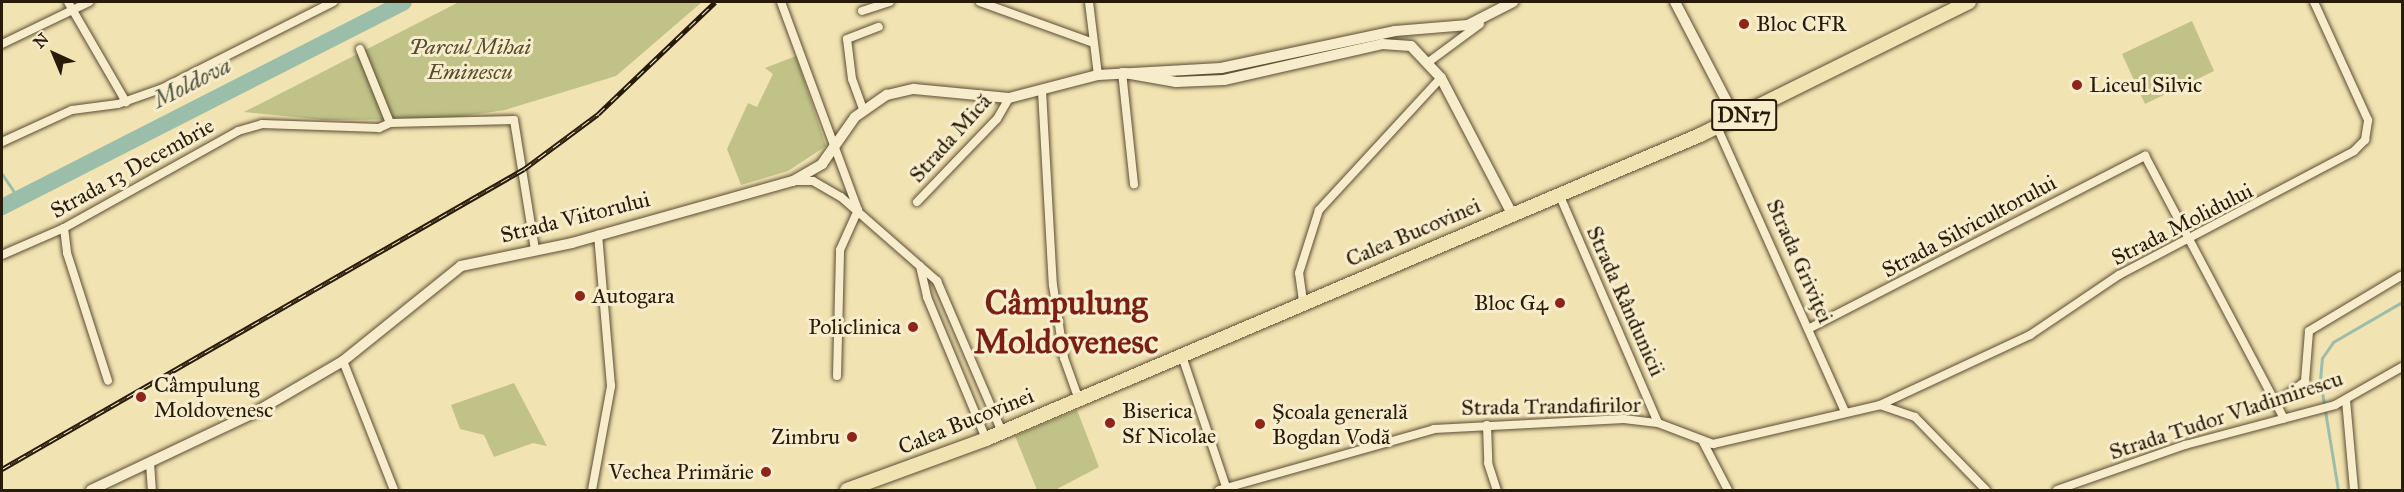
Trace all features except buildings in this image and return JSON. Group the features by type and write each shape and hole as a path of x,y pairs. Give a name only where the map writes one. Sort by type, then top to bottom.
{"highway":[{"name":"Calea Bucovinei","path":"867,487 986,439 1181,353 1736,119 1948,6 1969,2"},
{"name":"DN17","path":"847,490 867,487"}],"street":[{"path":"2,44 71,6 89,2"},
{"path":"2,142 72,110 126,102 333,2"},
{"path":"781,2 858,210 840,250 837,376"},
{"path":"862,11 890,2"},
{"path":"980,2 1093,43"},
{"path":"1089,2 1098,75"},
{"path":"1430,61 1513,2"},
{"path":"1675,2 1736,119"},
{"name":"Strada Molidului","path":"1880,405 2030,335 2099,287 2187,240 2270,200 2365,140 2368,120 2314,2"},
{"path":"71,6 126,102"},
{"path":"879,27 847,39 863,109 887,95 915,89 1009,98 1098,75 1221,68 1395,31 1485,21"},
{"path":"1122,72 1176,82 1224,80 1392,43 1411,46 1430,61 1441,78 1512,214"},
{"path":"360,48 390,123"},
{"path":"1122,72 1134,184"},
{"path":"1303,301 1299,273 1319,210 1441,78"},
{"path":"1042,91 1053,285 1064,358 1078,397"},
{"name":"Strada Mică","path":"917,202 997,119 1009,98"},
{"name":"Strada Viitorului","path":"91,490 254,413 343,361 461,266 598,236 793,181 814,171 863,109"},
{"name":"Strada 13 Decembrie","path":"2,255 64,228 190,153 238,131 262,124 379,128 390,123 514,120 535,250"},
{"name":"Strada Griviței","path":"1717,127 1810,328 1845,412"},
{"name":"Strada Silvicultorului","path":"1810,328 2145,156 2187,240"},
{"path":"793,181 824,186 858,210 920,266 943,291 1002,432"},
{"name":"Strada Rândunicii","path":"1559,194 1658,423"},
{"path":"64,228 67,253 108,381"},
{"path":"592,490 611,386 598,236"},
{"path":"2187,240 2283,419"},
{"path":"920,266 927,297 986,439"},
{"path":"2276,404 2305,381 2306,338 2313,327 2401,276"},
{"path":"1181,353 1224,489"},
{"path":"343,361 394,490"},
{"name":"Strada Tudor Vladimirescu","path":"2058,490 2185,445 2335,405 2403,367"},
{"path":"2346,400 2354,490"},
{"path":"1728,490 1703,442 1880,405 1915,417 1986,490"},
{"name":"Strada Trandafirilor","path":"1224,489 1395,437 1487,425 1658,423 1703,442"},
{"path":"1487,425 1488,463 1497,490"},
{"path":"150,463 152,490"}],"green space":[{"name":"Parcul Mihai Eminescu","path":"459,2 702,2 616,76 505,110 444,119 324,120 244,112"},
{"path":"2192,21 2214,71 2145,104 2122,54"},
{"path":"796,56 826,146 788,171 741,185 727,149 748,103 757,107 773,74 765,68"},
{"path":"514,383 547,446 533,443 494,457 484,435 460,429 451,405"},
{"path":"1077,410 1099,467 1055,490 1037,490 1015,436"}],"waterway":[{"name":"Moldova","path":"2,207 404,2"},
{"path":"2,174 18,198"},
{"path":"2338,490 2320,380 2322,358 2333,342 2402,302"}],"railway":[{"path":"2,469 524,169 598,114 715,2"}],"place":[{"name":"Bloc CFR","path":"1744,24"},
{"name":"Liceul Silvic","path":"2077,85"},
{"name":"Autogara","path":"580,296"},
{"name":"Bloc G4","path":"1560,303"},
{"name":"Policlinica","path":"913,327"},
{"name":"Câmpulung Moldovenesc","path":"141,397"},
{"name":"Biserica Sf Nicolae","path":"1110,423"},
{"name":"Școala generală Bogdan Vodă","path":"1260,424"},
{"name":"Zimbru","path":"852,437"},
{"name":"Vechea Primărie","path":"766,472"}],"district":[{"name":"Câmpulung Moldovenesc","path":"1066,322"}]}
